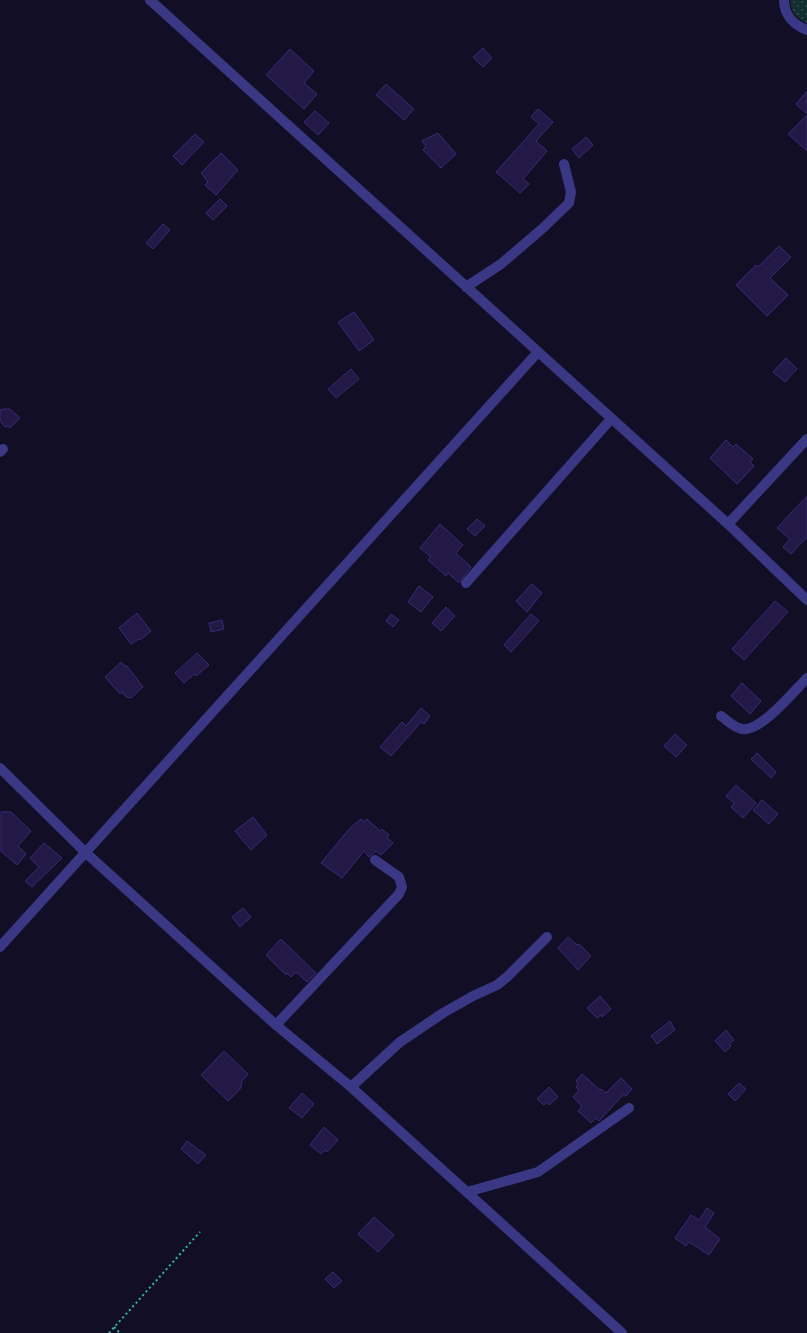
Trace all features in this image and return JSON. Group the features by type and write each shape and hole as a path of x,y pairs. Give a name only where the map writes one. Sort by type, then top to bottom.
{"street":[{"path":"150,0 728,524 807,600"},
{"path":"784,0 786,13 792,21 799,27 807,30"},
{"path":"466,287 501,264 543,228 568,203 571,192 564,164"},
{"path":"0,947 538,352"},
{"path":"466,583 611,419"},
{"path":"728,524 807,439"},
{"path":"721,716 733,726 743,729 752,728 762,722 807,678"},
{"path":"0,768 85,852 276,1025 351,1087 622,1333"},
{"path":"276,1025 399,894 402,887 399,877 375,860"},
{"path":"351,1087 400,1042 443,1013 473,996 497,985 507,978 547,937"},
{"path":"467,1192 538,1172 629,1108"}],"path":[{"path":"109,1333 200,1232"},
{"path":"114,1327 120,1333"}],"green space":[{"path":"790,0 807,0 807,23 795,14 791,8"}],"building":[{"path":"483,48 492,58 483,67 473,57"},
{"path":"290,49 314,71 304,83 317,94 304,109 266,75"},
{"path":"386,84 414,109 404,120 376,95"},
{"path":"807,91 807,114 796,104"},
{"path":"538,109 553,122 536,141 547,151 523,179 529,184 520,193 496,172 539,124 531,117"},
{"path":"315,111 329,123 318,135 304,122"},
{"path":"807,115 807,151 788,134"},
{"path":"438,133 456,154 441,168 423,150 426,146 422,141"},
{"path":"195,134 204,142 182,165 173,156"},
{"path":"586,137 593,145 579,158 572,149"},
{"path":"221,153 238,170 216,195 205,185 208,182 201,173"},
{"path":"220,199 227,206 213,220 206,213"},
{"path":"163,224 170,230 153,249 146,243"},
{"path":"779,246 791,257 770,278 788,295 767,316 736,285 756,265 758,267"},
{"path":"354,312 374,340 359,351 338,322"},
{"path":"786,358 797,369 785,382 773,372"},
{"path":"351,369 359,379 336,398 328,389"},
{"path":"10,409 20,418 10,428 8,426 5,427 0,421 0,410"},
{"path":"726,440 733,447 736,444 753,459 750,462 754,466 737,484 710,458"},
{"path":"807,496 807,537 791,554 783,547 790,539 777,528"},
{"path":"477,519 485,526 475,536 467,529"},
{"path":"440,524 463,545 456,553 471,567 459,583 448,573 446,576 428,560 431,557 420,548"},
{"path":"532,584 542,593 527,612 516,601"},
{"path":"419,586 433,597 421,612 408,602"},
{"path":"775,601 788,612 744,660 732,649"},
{"path":"446,607 455,616 441,631 432,623"},
{"path":"137,613 151,631 140,640 139,639 131,644 119,628"},
{"path":"391,614 399,620 393,627 386,621"},
{"path":"531,614 539,621 511,652 504,645"},
{"path":"222,620 224,629 211,632 209,623"},
{"path":"197,653 209,665 196,676 194,674 184,683 175,673"},
{"path":"121,662 126,667 127,666 143,687 131,698 126,697 122,692 120,694 105,677"},
{"path":"742,683 761,701 750,714 731,696"},
{"path":"421,708 430,716 424,724 421,722 391,756 380,747 402,722 406,726"},
{"path":"675,734 687,745 676,757 664,746"},
{"path":"757,753 776,772 771,778 751,759"},
{"path":"736,785 756,803 743,818 731,807 734,803 726,796"},
{"path":"762,800 778,814 769,824 753,810"},
{"path":"1,812 11,812 31,831 18,846 26,854 17,865 1,851"},
{"path":"253,817 267,835 251,850 235,831"},
{"path":"361,819 365,822 367,819 380,831 382,829 389,835 387,838 393,843 381,855 376,851 369,857 364,851 342,878 321,863 350,828"},
{"path":"44,843 62,858 32,887 25,881 39,867 30,858"},
{"path":"243,908 251,917 240,927 232,917"},
{"path":"568,937 577,945 579,944 591,956 578,970 558,948"},
{"path":"281,939 316,973 307,982 296,972 291,977 287,973 286,975 266,955"},
{"path":"600,996 611,1009 602,1017 601,1015 597,1018 587,1008"},
{"path":"670,1021 675,1030 657,1044 651,1036"},
{"path":"726,1030 734,1040 729,1044 731,1046 725,1052 715,1041"},
{"path":"224,1051 248,1074 241,1082 242,1084 240,1089 228,1101 201,1075"},
{"path":"582,1074 600,1090 601,1089 606,1093 621,1078 632,1089 626,1096 624,1094 599,1121 596,1118 591,1123 578,1111 582,1106 573,1097 579,1090 576,1087 578,1083 576,1081"},
{"path":"739,1083 746,1089 735,1101 728,1094"},
{"path":"549,1087 558,1097 549,1105 547,1102 544,1105 537,1099"},
{"path":"302,1093 314,1104 302,1118 289,1108"},
{"path":"324,1127 338,1140 327,1152 325,1150 321,1154 310,1145"},
{"path":"187,1141 206,1155 198,1164 181,1149"},
{"path":"707,1208 714,1213 705,1227 720,1239 709,1255 689,1242 686,1246 675,1238 691,1215 699,1220"},
{"path":"374,1217 394,1235 378,1252 358,1234"},
{"path":"333,1272 342,1281 334,1288 325,1279"}]}
